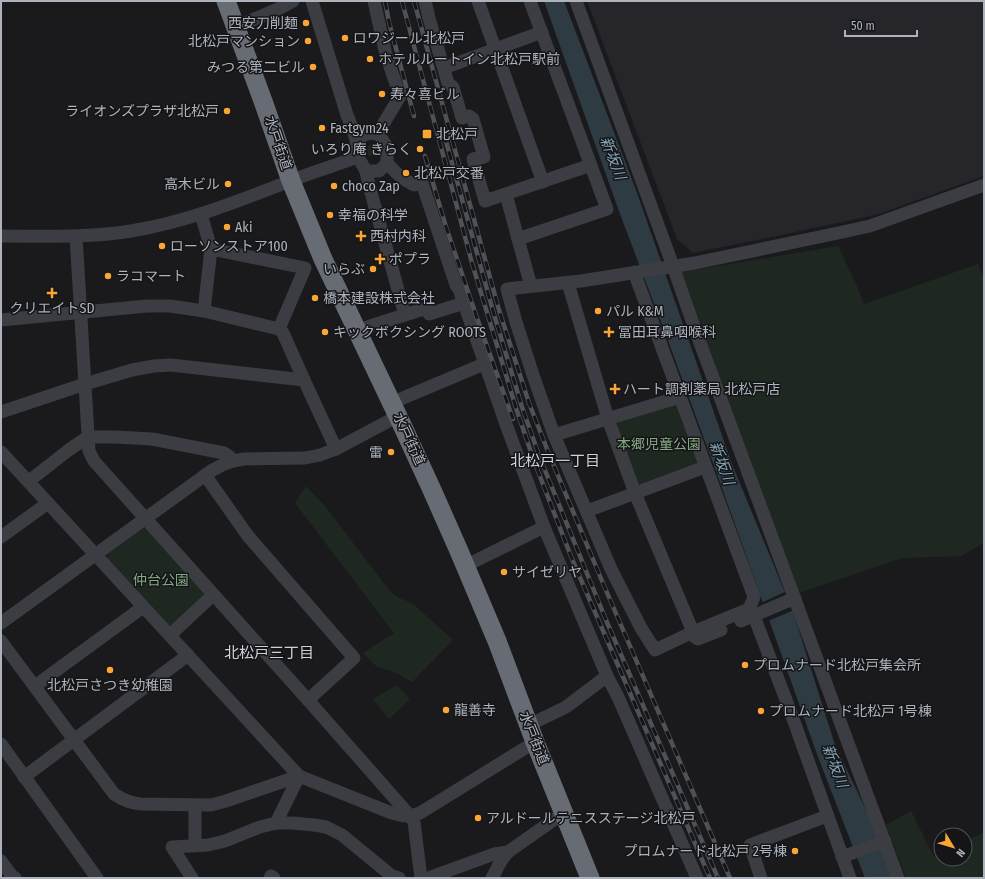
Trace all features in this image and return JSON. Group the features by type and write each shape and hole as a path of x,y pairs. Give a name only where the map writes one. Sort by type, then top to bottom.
{"highway":[{"name":"水戸街道","path":"226,1 264,102 291,181 323,259 436,497 491,627 590,878"}],"street":[{"path":"236,27 293,1"},
{"path":"312,1 356,140 358,157 366,171 405,315"},
{"path":"374,1 386,55 400,96 378,133"},
{"path":"425,1 448,83 453,87 462,118 469,116 473,119 484,157 473,159 485,201 591,165"},
{"path":"478,1 543,182"},
{"path":"518,239 607,209 530,1"},
{"path":"576,1 673,266 698,340 781,563 792,599 898,878"},
{"path":"444,68 542,32"},
{"path":"356,140 366,134 378,133"},
{"path":"378,133 387,147 387,163 401,178 414,185 422,183 484,364 544,527 607,676 618,697 697,878"},
{"path":"1,236 76,236 132,231 156,226 201,214 358,157"},
{"path":"366,171 379,171 387,163"},
{"path":"634,272 754,597 749,609 693,632 655,650 641,628 611,569 554,435 530,367 507,289 568,283 634,272 673,266 838,233 870,226 984,185"},
{"path":"506,194 532,286"},
{"path":"201,214 211,249 204,311"},
{"path":"76,236 89,451 94,461 411,817 414,822 421,878"},
{"path":"211,249 305,268 323,259"},
{"path":"280,329 305,268"},
{"path":"568,283 608,419 635,494 693,632 698,639 701,638 792,599"},
{"path":"358,331 427,308 429,314 464,303"},
{"path":"1,320 147,306 170,306 204,311 280,329 336,449"},
{"path":"1,623 205,475 224,464 244,459 305,458 320,455 336,449 395,410 484,364"},
{"path":"1,412 85,384 132,370 154,366 171,366 304,380"},
{"path":"554,435 680,397"},
{"path":"29,481 88,437 152,439 224,453 233,461"},
{"path":"3,458 29,481 299,776 390,812 411,817 420,814 532,734 607,676"},
{"path":"587,511 705,467"},
{"path":"205,475 248,536 354,658 308,700"},
{"path":"1,537 48,502"},
{"path":"465,566 544,527"},
{"path":"170,635 213,595"},
{"path":"35,686 143,607"},
{"path":"759,614 791,713 850,878"},
{"path":"1,641 114,794 123,800 140,804 211,805 299,776"},
{"path":"24,777 188,655"},
{"path":"1,744 97,878"},
{"path":"276,824 299,776"},
{"path":"194,846 195,805"},
{"path":"497,875 501,861 508,852 565,812"},
{"path":"761,878 750,845 827,816"},
{"path":"192,878 172,848 208,845 225,841 260,827 292,823 326,827 342,835 392,876 399,878"},
{"path":"842,857 885,841"},
{"path":"428,878 494,854 508,852"},
{"path":"1,861 12,877"},
{"path":"270,878 271,876 274,878"}],"shaded area":[{"path":"587,1 984,1 984,176 879,214 693,253 677,239"}],"green space":[{"path":"371,144 376,146 377,152 370,157 367,154 367,150"},
{"path":"838,246 864,304 978,264 984,278 984,543 961,556 902,558 796,594 682,272"},
{"name":"本郷児童公園","path":"673,404 682,408 700,459 696,467 644,486 638,483 617,426 621,419"},
{"path":"306,486 325,506 389,590 397,597 412,603 453,640 412,682 396,673 376,666 363,653 394,633 295,503"},
{"name":"仲台公園","path":"144,528 149,528 208,592 170,628 107,560 109,553"},
{"path":"397,685 410,699 389,719 373,699"},
{"path":"911,811 933,855 933,867 973,867 973,838 984,832 984,878 906,878 886,825"}],"water":[{"name":"新坂川","path":"544,1 564,1 636,190 732,464 793,612 835,745 877,833 892,878 865,878 818,757 717,474 620,214"}],"pier":[{"path":"787,591 794,610 768,621 761,603"}],"railway":[{"path":"385,1 389,22 414,116"},
{"path":"402,1 472,263 516,408 534,461 572,559 710,878"},
{"path":"414,1 499,310 529,403 605,588 730,878"},
{"path":"444,134 493,311 522,407 540,458 606,620 718,878"},
{"path":"425,156 446,227 513,419"}],"place":[{"name":"西安刀削麺","path":"306,23"},
{"name":"ロワジール北松戸","path":"345,38"},
{"name":"北松戸マンション","path":"308,41"},
{"name":"ホテルルートイン北松戸駅前","path":"370,59"},
{"name":"みつる第二ビル","path":"313,67"},
{"name":"寿々喜ビル","path":"382,94"},
{"name":"ライオンズプラザ北松戸","path":"227,111"},
{"name":"Fastgym24","path":"322,128"},
{"name":"北松戸","path":"427,134"},
{"name":"いろり庵 きらく","path":"420,149"},
{"name":"北松戸交番","path":"406,173"},
{"name":"高木ビル","path":"228,184"},
{"name":"choco Zap","path":"334,186"},
{"name":"幸福の科学","path":"330,215"},
{"name":"Aki","path":"227,227"},
{"name":"西村内科","path":"361,236"},
{"name":"ローソンストア100","path":"162,246"},
{"name":"ポプラ","path":"380,259"},
{"name":"いらぶ","path":"373,269"},
{"name":"ラコマート","path":"108,276"},
{"name":"クリエイトSD","path":"52,293"},
{"name":"橋本建設株式会社","path":"315,298"},
{"name":"パル K&M","path":"598,311"},
{"name":"キックボクシング ROOTS","path":"325,332"},
{"name":"冨田耳鼻咽喉科","path":"609,332"},
{"name":"ハート調剤薬局 北松戸店","path":"615,389"},
{"name":"雷","path":"391,452"},
{"name":"サイゼリヤ","path":"504,572"},
{"name":"プロムナード北松戸集会所","path":"745,665"},
{"name":"北松戸さつき幼稚園","path":"110,670"},
{"name":"龍善寺","path":"446,710"},
{"name":"プロムナード北松戸 1号棟","path":"761,711"},
{"name":"アルドールテニスステージ北松戸","path":"478,818"},
{"name":"プロムナード北松戸 2号棟","path":"795,851"}],"district":[{"name":"北松戸一丁目","path":"555,461"},
{"name":"北松戸三丁目","path":"269,653"}]}
